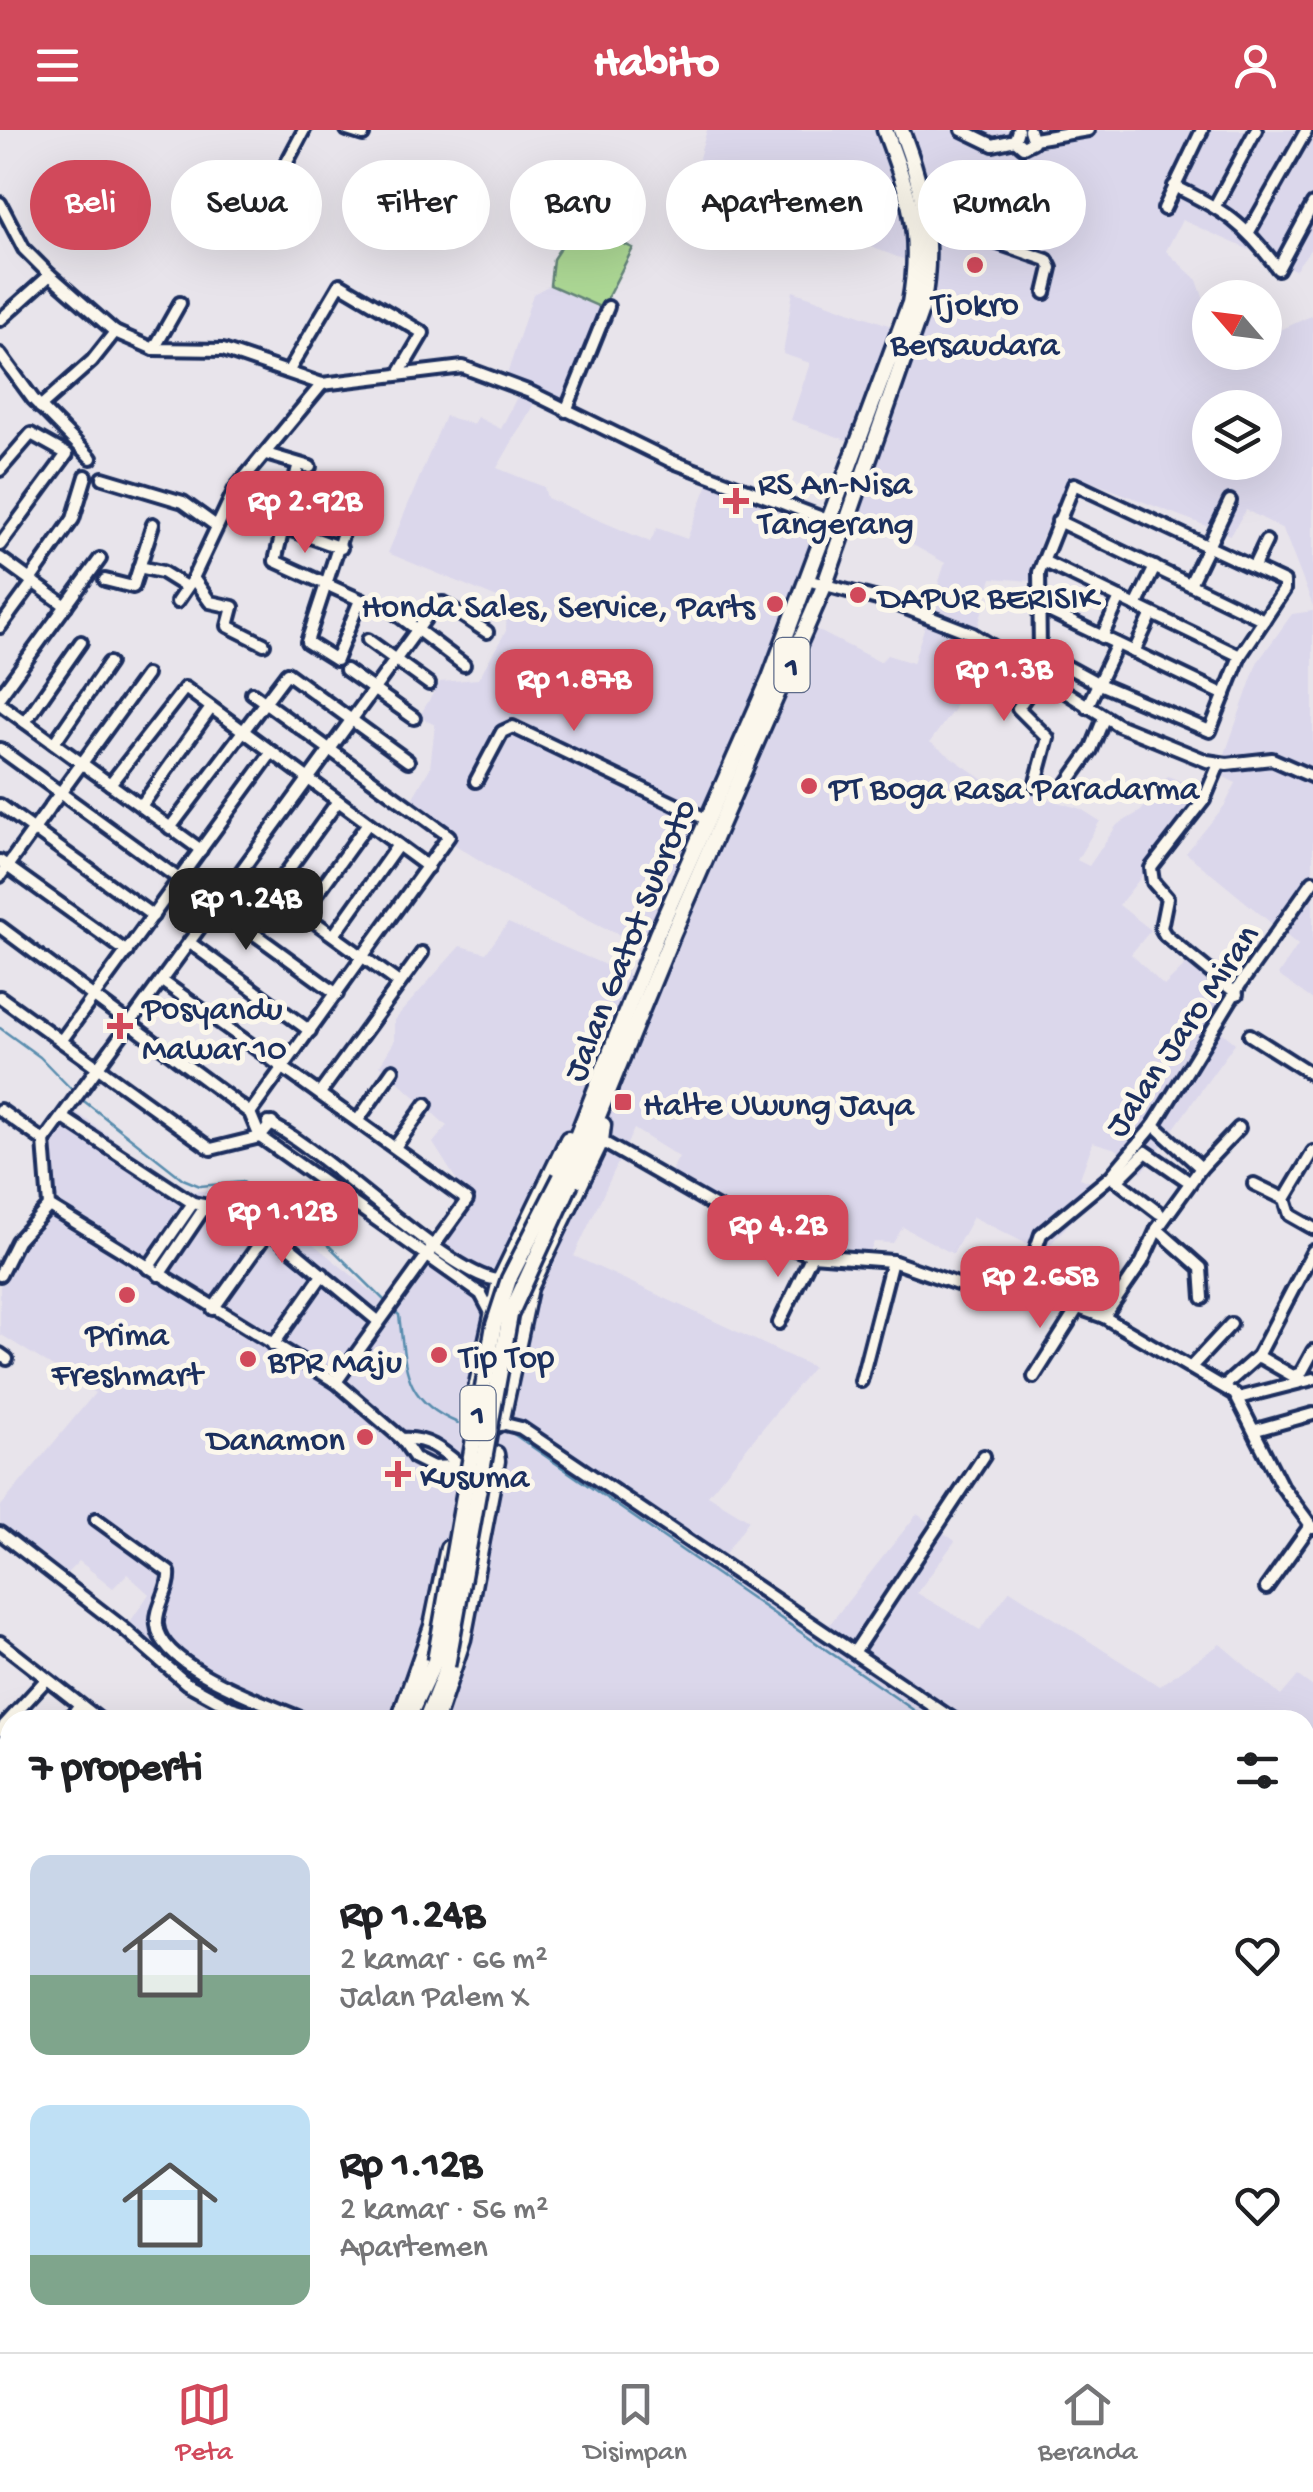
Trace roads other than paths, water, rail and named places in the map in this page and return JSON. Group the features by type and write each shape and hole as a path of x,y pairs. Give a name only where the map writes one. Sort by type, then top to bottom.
{"highway":[{"name":"Jalan Gatot Subroto","path":"429,1710 510,1315 825,584 916,305 916,227 885,130"},
{"name":"Jalan Gatot Subroto","path":"901,130 918,186"},
{"name":"Jalan Gatot Subroto","path":"597,1107 928,274 928,250"},
{"path":"501,1423 530,1288 601,1140 597,1107"},
{"path":"403,1710 432,1626 490,1311 500,1280 559,1157 597,1107"},
{"path":"473,1412 477,1428 486,1431"},
{"path":"439,1710 462,1640 498,1461 496,1454 483,1451"},
{"name":"Jalan Gatot Subroto","path":"413,1710 441,1664"}],"street":[{"path":"288,160 304,130"},
{"path":"347,130 363,135"},
{"path":"962,130 993,145 1016,135 1026,147 1032,134 1088,130"},
{"path":"1164,208 1202,130"},
{"path":"1215,206 1256,130"},
{"path":"1250,230 1305,131 1313,136"},
{"path":"1174,186 1215,206 1250,230 1278,268 1313,204"},
{"path":"0,203 24,250 50,276 114,332 154,349 223,350 322,384 463,367 671,461 830,521"},
{"path":"1018,250 1047,260 1051,268 1045,293"},
{"path":"0,320 50,276"},
{"path":"288,372 340,284 423,333 400,372"},
{"path":"154,349 180,303"},
{"path":"566,411 608,306"},
{"path":"40,407 92,360 114,332"},
{"path":"0,354 40,407 90,458"},
{"path":"177,602 235,489 322,384"},
{"path":"0,470 31,434 67,454 0,544"},
{"path":"266,454 298,467 310,467"},
{"path":"298,467 275,561 328,586 363,601 333,659 306,638 328,586 354,500"},
{"path":"0,626 73,519 86,476"},
{"path":"103,478 182,502 215,525"},
{"path":"1079,484 1208,546 1282,579 1284,590 1240,656 1208,732 1099,684 1040,652 1043,561 1070,488 1079,484"},
{"path":"292,492 350,512"},
{"path":"1190,584 1230,502"},
{"path":"1058,520 1264,620"},
{"path":"105,580 132,586 153,524"},
{"path":"283,527 341,548"},
{"path":"1254,566 1266,541"},
{"path":"100,559 0,700 201,850"},
{"path":"1,561 66,606"},
{"path":"1043,561 1240,656"},
{"path":"138,566 190,582 210,602 233,607 228,626 264,644"},
{"path":"1136,606 1155,567"},
{"path":"808,580 896,604 956,626 988,642 1104,718 1219,764 1272,759 1313,777"},
{"path":"1102,637 1120,598"},
{"path":"49,1206 44,1141 417,630 440,602 487,632"},
{"path":"1040,607 1225,695"},
{"path":"390,609 464,665"},
{"path":"1134,652 1152,614"},
{"path":"368,640 429,684"},
{"path":"25,722 82,642"},
{"path":"1087,707 1117,644"},
{"path":"54,743 110,662"},
{"path":"346,670 414,718"},
{"path":"170,828 263,701 289,672 408,761"},
{"path":"126,952 2,868 146,675"},
{"path":"1036,786 1048,738 1018,708 1038,678"},
{"path":"110,784 182,689 428,867"},
{"path":"252,693 449,835 284,1067 254,1117 260,1137 481,1294 490,1311"},
{"path":"140,806 212,708"},
{"path":"1067,784 1091,750 1104,718"},
{"path":"476,781 502,732 513,727 708,820"},
{"path":"0,749 337,994"},
{"path":"61,1041 272,752"},
{"path":"1219,764 1204,800 1151,868 1152,882 1167,898 1161,928 1165,935 1237,994"},
{"path":"273,891 338,801"},
{"path":"0,805 153,916"},
{"path":"303,913 368,823"},
{"path":"334,935 398,844"},
{"path":"243,870 399,983"},
{"name":"Jalan Jaro Miran","path":"1020,1296 1041,1234 1114,1179 1154,1125 1313,881"},
{"path":"0,928 254,1117 272,1123 432,1244 485,1278 500,1280"},
{"path":"190,943 310,1030"},
{"path":"320,1094 422,953"},
{"path":"162,981 467,1200 336,1382"},
{"path":"0,997 211,1148 260,1137 272,1123"},
{"path":"1250,1035 1312,1073"},
{"path":"358,1120 393,1070"},
{"path":"395,1147 426,1104"},
{"path":"0,1110 44,1141"},
{"path":"62,1118 193,1203 234,1208 270,1229 381,1317"},
{"path":"1154,1125 1201,1168"},
{"path":"1104,1317 1142,1262 1157,1229 1201,1168 1239,1128"},
{"path":"601,1140 752,1230 812,1255 892,1262 980,1292 1079,1306 1224,1386 1238,1398 1282,1485 1312,1527 1266,1588"},
{"path":"1159,1213 1114,1179 1146,1152 1184,1179"},
{"path":"1285,1199 1313,1152"},
{"path":"1254,1184 1285,1199 1290,1215 1313,1228"},
{"path":"148,1268 193,1203"},
{"path":"0,1275 5,1248 49,1206"},
{"path":"49,1206 336,1382 402,1439 415,1458 433,1467 478,1462 486,1431 501,1423 522,1428 940,1710"},
{"path":"159,1275 205,1207"},
{"path":"213,1309 270,1229"},
{"path":"1157,1229 1202,1268 1203,1298"},
{"path":"1224,1386 1258,1356 1313,1250"},
{"path":"779,1323 812,1255"},
{"path":"861,1381 892,1262"},
{"path":"274,1345 323,1274"},
{"path":"1034,1377 1079,1306"},
{"path":"1191,1368 1231,1324"},
{"path":"1258,1356 1293,1376 1301,1373 1313,1351"},
{"path":"1238,1398 1313,1379"},
{"path":"1256,1430 1313,1414"},
{"path":"402,1439 418,1438 462,1466"},
{"path":"855,1651 984,1456"},
{"path":"96,1519 169,1572 156,1625 166,1648 208,1676 283,1710"},
{"path":"2,1540 112,1619 186,1683 234,1710"},
{"path":"0,1642 85,1710"},
{"path":"18,1710 45,1681"},
{"path":"76,1710 79,1706"}],"waterway":[{"path":"0,1028 40,1057 74,1092"},
{"path":"80,1098 183,1179 200,1186 243,1182 315,1232 387,1303"},
{"path":"392,1309 399,1315 410,1380 426,1404 458,1423"},
{"path":"512,1433 914,1710"}],"place":[{"name":"Tjokro Bersaudara","path":"975,265"},
{"name":"RS An-Nisa Tangerang","path":"736,501"},
{"name":"DAPUR BERISIK","path":"858,595"},
{"name":"Honda Sales, Service, Parts","path":"775,604"},
{"name":"PT Boga Rasa Paradarma","path":"809,786"},
{"name":"Posyandu Mawar 10","path":"120,1026"},
{"name":"Halte Uwung Jaya","path":"623,1102"},
{"name":"Prima Freshmart","path":"127,1295"},
{"name":"Tip Top","path":"439,1355"},
{"name":"BPR Maju","path":"248,1359"},
{"name":"Danamon","path":"365,1437"},
{"name":"Kusuma","path":"398,1474"}]}
